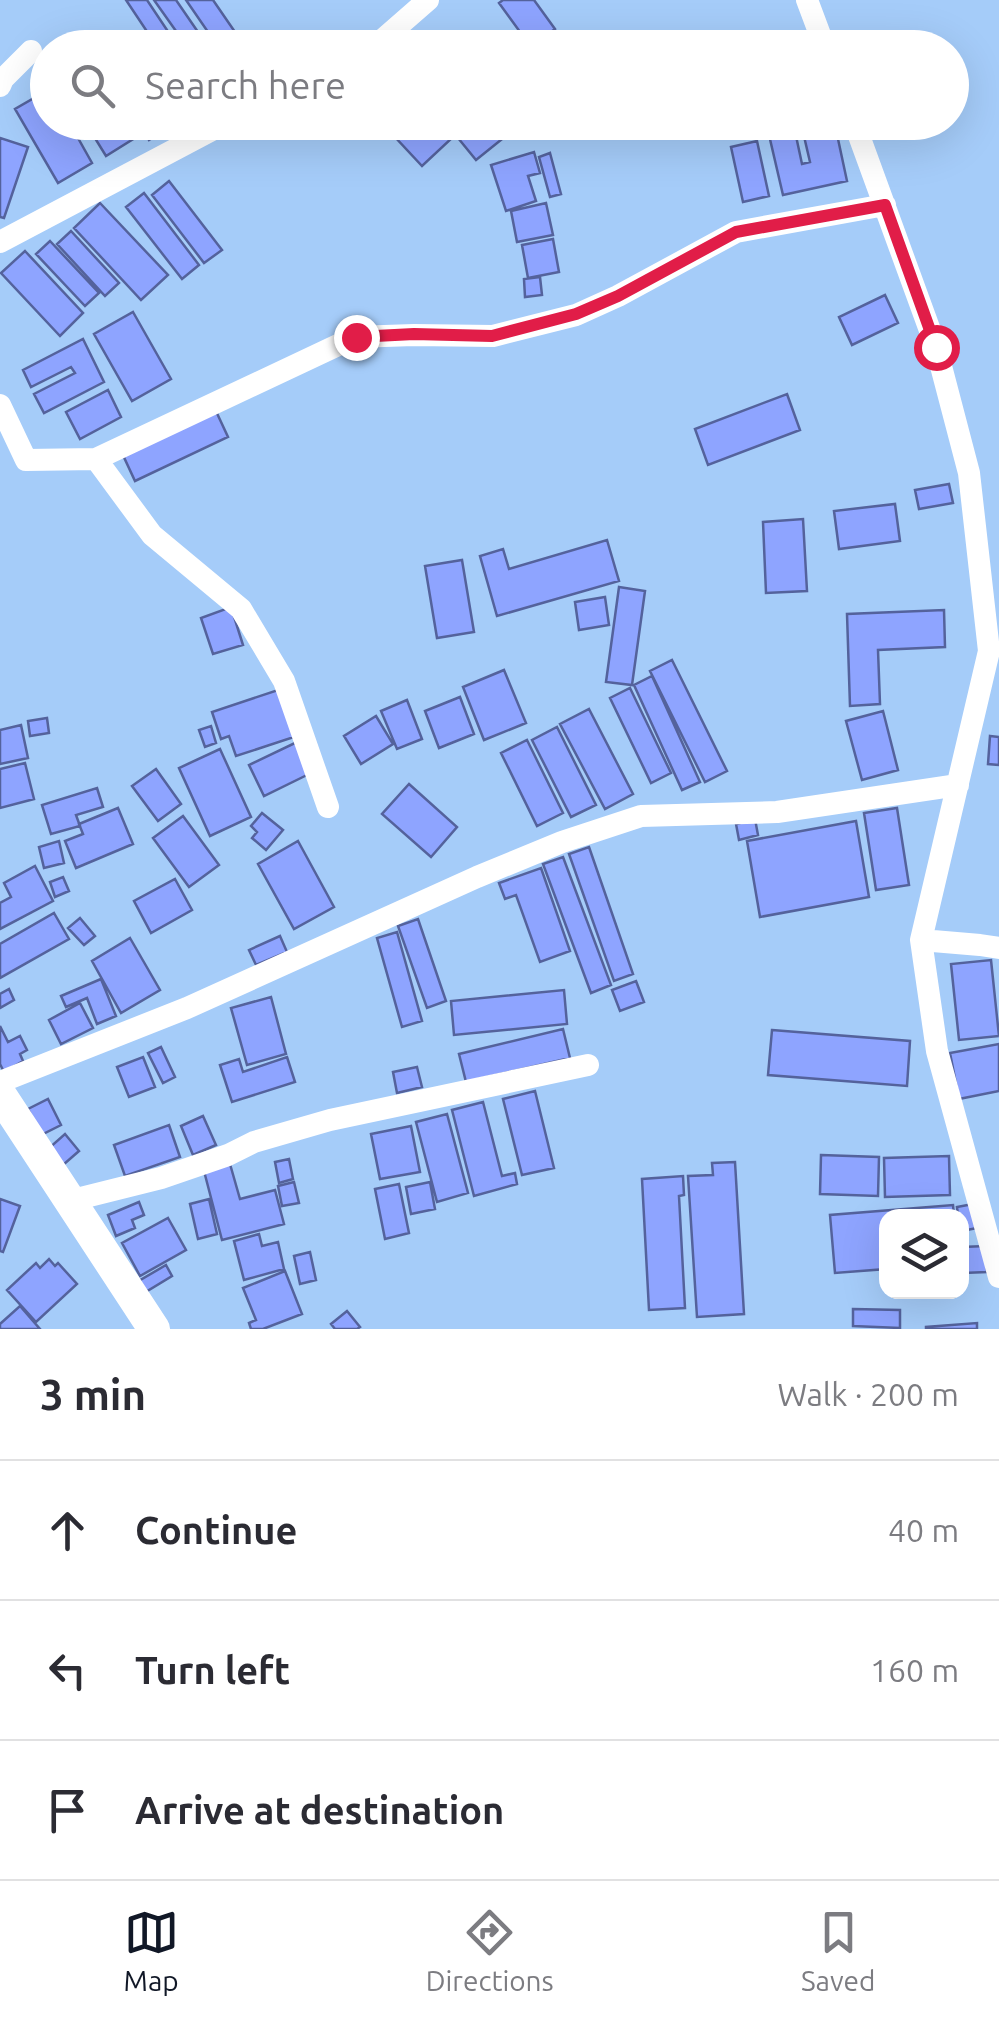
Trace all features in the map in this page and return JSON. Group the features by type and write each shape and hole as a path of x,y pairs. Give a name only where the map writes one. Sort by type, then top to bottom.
{"street":[{"path":"394,30 428,0"},
{"path":"807,0 818,30"},
{"path":"0,86 30,52"},
{"path":"0,242 194,140"},
{"path":"861,140 936,347 989,569 994,652 920,940 937,1051 999,1277"},
{"path":"0,404 26,460 96,459 356,337 492,336 576,314 618,296 736,232 885,205"},
{"path":"96,459 152,535 242,609 284,681 328,807"},
{"path":"0,1082 186,1008 562,842 641,816 778,812 958,785"},
{"path":"920,940 999,948"},
{"path":"69,1201 161,1178 254,1142 330,1120 588,1065"},
{"path":"0,1094 154,1329"}],"building":[{"path":"126,0 147,0 167,30 146,30"},
{"path":"154,0 176,0 197,30 175,30"},
{"path":"186,0 213,0 234,30 207,30"},
{"path":"534,0 555,29 519,30 499,3"},
{"path":"30,100 30,135 15,109"},
{"path":"0,138 28,147 4,218 0,217"},
{"path":"33,140 79,140 92,163 58,183"},
{"path":"96,140 132,140 106,156"},
{"path":"398,140 450,140 422,166"},
{"path":"460,140 501,140 476,160"},
{"path":"770,140 797,140 802,164 810,162 805,140 838,140 847,181 783,195"},
{"path":"757,141 769,196 743,202 731,147"},
{"path":"534,152 540,173 528,176 536,201 506,211 491,165"},
{"path":"550,153 561,194 550,197 539,157"},
{"path":"169,181 222,250 204,263 152,195"},
{"path":"144,193 199,265 182,279 126,207"},
{"path":"100,203 168,275 141,300 74,228"},
{"path":"546,203 553,235 517,242 511,211"},
{"path":"71,231 119,283 105,296 57,244"},
{"path":"553,239 559,272 528,278 522,245"},
{"path":"50,241 99,293 85,306 36,254"},
{"path":"25,251 83,313 60,336 1,273"},
{"path":"540,277 542,295 525,297 524,279"},
{"path":"885,295 898,323 852,345 839,317"},
{"path":"133,312 171,379 132,401 94,334"},
{"path":"83,339 104,382 44,413 34,394 75,373 71,367 31,387 23,370"},
{"path":"108,390 121,417 80,439 66,412"},
{"path":"787,394 800,430 708,465 695,429"},
{"path":"215,409 228,437 135,481 122,453"},
{"path":"949,484 953,503 919,509 915,490"},
{"path":"895,504 900,541 839,549 834,511"},
{"path":"803,519 807,591 766,593 763,522"},
{"path":"607,540 619,581 497,616 480,556 503,549 509,569"},
{"path":"462,560 474,632 437,638 425,566"},
{"path":"619,587 645,591 632,685 606,682"},
{"path":"605,597 609,625 579,630 575,602"},
{"path":"231,607 243,645 213,654 201,618"},
{"path":"944,610 945,647 878,650 880,704 850,706 847,614"},
{"path":"672,660 727,771 705,782 650,671"},
{"path":"504,670 526,723 484,740 463,687"},
{"path":"652,676 700,782 682,790 634,685"},
{"path":"630,688 671,773 651,783 610,698"},
{"path":"278,690 294,737 236,756 229,736 221,739 212,712"},
{"path":"460,697 474,734 439,748 425,711"},
{"path":"407,700 422,739 397,749 381,711"},
{"path":"589,709 633,794 605,809 560,724"},
{"path":"883,711 898,770 862,780 846,721"},
{"path":"376,716 393,744 361,764 344,736"},
{"path":"47,718 49,733 30,736 28,721"},
{"path":"21,725 28,758 0,764 0,730"},
{"path":"211,726 216,743 205,747 199,730"},
{"path":"557,727 596,805 571,817 532,740"},
{"path":"990,736 999,737 999,765 988,764"},
{"path":"527,740 563,813 537,826 501,753"},
{"path":"297,742 311,773 264,796 249,765"},
{"path":"220,749 251,817 210,836 179,768"},
{"path":"25,763 34,799 0,808 0,769"},
{"path":"156,769 181,804 158,821 132,786"},
{"path":"409,784 457,827 431,857 382,814"},
{"path":"97,788 103,807 76,815 80,826 51,834 42,805"},
{"path":"118,808 133,844 76,868 65,841 83,834 79,824"},
{"path":"897,808 909,885 876,890 864,813"},
{"path":"262,813 283,830 266,850 252,838 257,832 251,826"},
{"path":"183,816 219,865 189,887 153,838"},
{"path":"755,819 758,835 739,840 736,824"},
{"path":"856,821 869,897 760,917 747,841"},
{"path":"59,841 64,863 44,868 39,847"},
{"path":"298,841 334,907 294,929 258,864"},
{"path":"589,847 633,974 614,981 569,854"},
{"path":"563,857 611,985 591,993 543,864"},
{"path":"35,866 53,901 0,929 0,903 11,897 4,883"},
{"path":"541,868 570,951 540,962 516,895 505,899 499,883"},
{"path":"63,877 69,891 55,897 50,882"},
{"path":"175,879 192,910 151,933 134,901"},
{"path":"54,913 69,939 0,978 0,944"},
{"path":"80,918 95,936 84,945 68,928"},
{"path":"418,919 446,1001 427,1008 398,926"},
{"path":"397,932 422,1021 402,1027 377,938"},
{"path":"280,936 287,952 256,965 249,950"},
{"path":"130,938 160,990 121,1013 92,961"},
{"path":"991,960 999,1036 959,1040 951,964"},
{"path":"101,979 116,1016 97,1024 87,998 66,1007 61,996"},
{"path":"636,981 644,1002 620,1011 612,990"},
{"path":"9,989 14,1000 0,1008 0,994"},
{"path":"564,990 567,1024 454,1035 451,1001"},
{"path":"271,997 286,1054 247,1065 231,1008"},
{"path":"80,1003 93,1028 61,1044 49,1020"},
{"path":"0,1026 8,1042 20,1036 27,1050 20,1054 23,1061 4,1072 0,1064"},
{"path":"563,1029 570,1058 466,1082 459,1054"},
{"path":"772,1030 910,1041 907,1086 768,1075"},
{"path":"999,1044 999,1091 959,1099 950,1053"},
{"path":"161,1047 175,1077 163,1083 148,1053"},
{"path":"143,1057 155,1087 129,1097 117,1067"},
{"path":"287,1057 295,1082 232,1102 220,1065 239,1059 243,1072"},
{"path":"417,1067 422,1087 397,1093 393,1072"},
{"path":"535,1091 554,1168 522,1175 503,1099"},
{"path":"48,1099 61,1125 41,1135 28,1109"},
{"path":"483,1102 502,1176 515,1173 517,1184 474,1196 452,1110"},
{"path":"447,1114 468,1193 437,1202 416,1122"},
{"path":"203,1116 216,1145 193,1155 181,1126"},
{"path":"169,1125 180,1157 125,1176 114,1145"},
{"path":"411,1126 420,1172 380,1179 371,1134"},
{"path":"65,1134 79,1151 63,1165 48,1149"},
{"path":"821,1155 879,1157 878,1196 820,1194"},
{"path":"949,1156 950,1195 885,1197 884,1158"},
{"path":"289,1159 293,1179 279,1183 275,1162"},
{"path":"735,1162 744,1314 697,1317 688,1176 713,1175 712,1163"},
{"path":"230,1164 240,1199 275,1190 284,1224 222,1240 204,1171"},
{"path":"683,1176 684,1195 679,1196 685,1308 649,1310 642,1179"},
{"path":"294,1182 299,1203 282,1206 278,1186"},
{"path":"430,1182 435,1209 411,1214 406,1187"},
{"path":"399,1184 409,1233 385,1239 375,1189"},
{"path":"0,1199 20,1206 3,1252 0,1251"},
{"path":"209,1199 217,1234 198,1239 190,1204"},
{"path":"139,1202 144,1215 132,1220 135,1228 116,1236 108,1215"},
{"path":"973,1204 977,1228 969,1230 969,1209 957,1207"},
{"path":"953,1205 953,1209 904,1209"},
{"path":"879,1211 879,1270 835,1273 830,1215"},
{"path":"168,1218 186,1250 140,1276 122,1243"},
{"path":"259,1234 262,1246 278,1242 284,1269 244,1280 234,1241"},
{"path":"986,1246 987,1272 969,1273 969,1247"},
{"path":"310,1252 316,1280 300,1284 294,1256"},
{"path":"49,1259 55,1266 58,1263 77,1284 36,1322 7,1290 36,1263 40,1268"},
{"path":"166,1265 172,1276 144,1293 137,1282"},
{"path":"285,1271 302,1314 263,1329 251,1329 249,1323 256,1320 243,1288"},
{"path":"20,1306 40,1329 0,1329 0,1324"},
{"path":"853,1309 900,1310 900,1328 853,1326"},
{"path":"347,1311 360,1327 335,1329 331,1324"},
{"path":"977,1323 977,1329 926,1329 926,1327"}],"route":[{"path":"356,337 492,336 576,314 618,296 736,232 885,205 936,347"}]}
